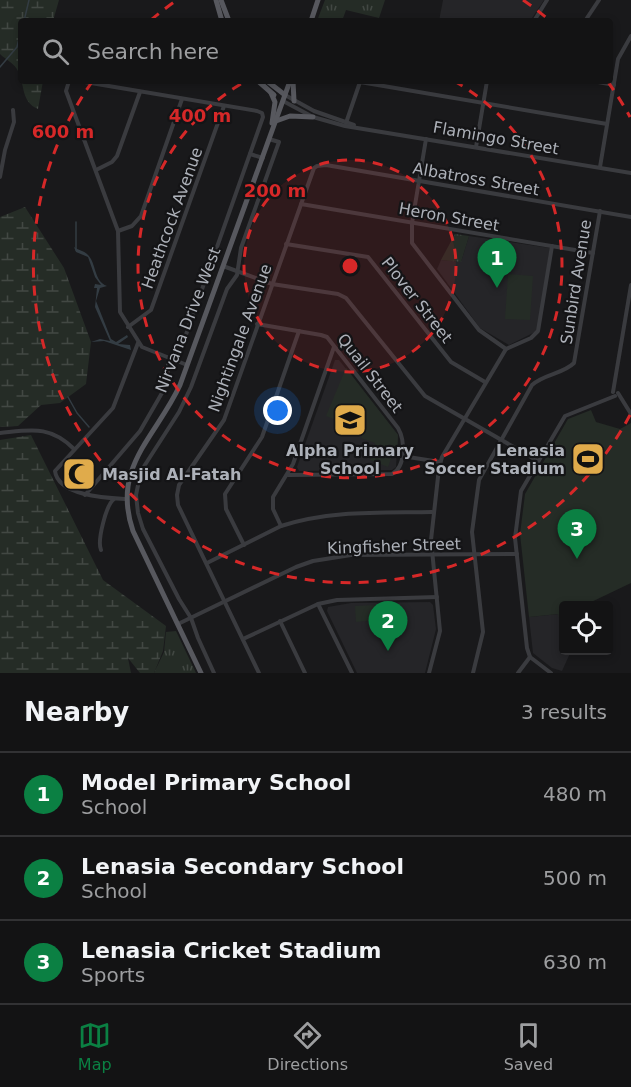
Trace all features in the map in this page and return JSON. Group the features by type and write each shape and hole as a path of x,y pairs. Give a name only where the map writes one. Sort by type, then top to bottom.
{"main road":[{"path":"216,0 221,18"},
{"path":"221,0 228,18"},
{"path":"312,18 318,0"},
{"path":"262,84 272,93 284,98"},
{"path":"269,84 284,98"},
{"name":"Nirvana Drive West","path":"201,673 133,531 126,499 127,484 133,465 173,399 188,365 289,84"},
{"path":"291,84 294,101"},
{"path":"270,136 275,102 272,93"},
{"path":"276,121 290,116 313,117"}],"street":[{"path":"536,18 547,0"},
{"path":"587,18 599,0"},
{"path":"600,167 618,59 631,36"},
{"path":"68,84 66,91 118,231 118,304 120,312 138,343 147,351 188,365"},
{"path":"85,495 140,431 166,386 170,359 173,352 183,343 262,119 262,113 96,84"},
{"path":"345,124 359,84"},
{"path":"372,84 607,124"},
{"path":"476,147 487,84"},
{"path":"608,84 614,85"},
{"path":"96,170 112,162 117,156 140,92"},
{"name":"Flamingo Street","path":"284,98 345,124"},
{"name":"Flamingo Street","path":"284,98 313,117 357,127 631,173"},
{"path":"118,231 132,226 141,216 182,99"},
{"name":"Heathcock Avenue","path":"128,327 151,310 224,106"},
{"path":"0,177 5,150 14,122 13,110"},
{"path":"214,673 191,618 143,529 136,504 137,484 145,464 174,420 191,387 227,289 236,279 242,248 279,142 270,136"},
{"path":"426,138 411,240 420,256 479,330 506,349"},
{"path":"250,154 263,158"},
{"name":"Albatross Street","path":"318,166 326,165 631,217"},
{"name":"Nightingale Avenue","path":"259,673 178,505 177,490 224,420 312,171 318,166"},
{"name":"Heron Street","path":"300,204 593,253"},
{"name":"Sunbird Avenue","path":"472,673 483,632 472,527 479,480 532,385 574,363 600,212"},
{"name":"Plover Street","path":"286,244 368,258 451,362 485,382"},
{"path":"429,673 440,631 432,555 432,512 440,462 506,349 531,338 538,331 552,246"},
{"path":"223,266 272,284 338,294 346,298 422,394 538,461"},
{"path":"631,285 615,379 615,394 631,414"},
{"name":"Quail Street","path":"257,324 326,336 398,428 403,439 402,456"},
{"path":"244,545 226,508 225,494 262,437 299,331"},
{"path":"126,499 74,492 55,476 55,470 114,408 138,343"},
{"path":"281,526 273,510 272,501 275,492 288,475 334,347"},
{"path":"551,673 530,657 527,642 515,533 520,494 565,416 615,394"},
{"path":"0,433 44,430 65,440 74,449"},
{"path":"288,475 389,474 398,471 402,456 440,462"},
{"path":"101,550 99,542 107,507 114,498"},
{"path":"207,563 281,526 341,513 432,512"},
{"name":"Kingfisher Street","path":"178,624 313,561 351,555 517,554"},
{"path":"243,639 318,604 358,598 437,597"},
{"path":"318,604 352,673"},
{"path":"280,621 305,673"},
{"path":"518,673 530,657"}],"shaded area":[{"path":"443,0 544,0 532,18 440,18"},
{"path":"469,236 550,248 537,331 509,345 480,328 437,269 441,260 461,262"},
{"path":"74,247 87,254 99,280 107,286 100,288 96,301 111,339 116,342 127,335 128,337 118,344 130,345 131,350 104,341 91,342 100,339 110,341 95,307 97,288 94,288 95,284 101,285 95,277 88,257 76,252"},
{"name":"Alpha Primary School","path":"335,360 339,360 398,435 396,467 392,470 299,471 297,467"},
{"path":"430,602 433,605 436,629 425,673 357,673 327,611 328,607 351,603"},
{"path":"559,615 559,655 569,655 562,671 552,668 533,653 529,617"}],"green space":[{"path":"0,0 59,0 54,18 18,18 18,71 0,54"},
{"path":"325,0 385,0 379,18 346,10 343,18 318,18"},
{"path":"22,84 42,84 38,109 29,102"},
{"path":"25,207 64,268 91,342 86,384 60,403 41,405 18,426 0,427 0,217"},
{"path":"455,234 469,236 461,262 441,260"},
{"path":"508,274 533,276 530,320 505,319"},
{"path":"346,368 398,435 397,454 393,453 388,467 370,460 375,443 361,438 363,431 326,416"},
{"path":"591,410 596,422 620,429 631,423 631,583 593,601 559,601 559,618 558,614 529,617 520,534 525,494 568,419"},
{"path":"31,435 103,580 166,626 163,651 154,673 140,673 128,658 131,673 0,673 0,440"},
{"path":"376,605 377,620 356,622 355,606"},
{"path":"176,631 196,673 154,673 164,652 166,632"}],"waterway":[{"path":"25,18 29,0"},
{"path":"0,67 18,43"},
{"path":"76,222 76,250"},
{"path":"68,397 77,413 89,427"}],"place":[{"name":"Model Primary School","path":"497,288"},
{"name":"Alpha Primary School","path":"350,420"},
{"name":"Lenasia Soccer Stadium","path":"588,459"},
{"name":"Masjid Al-Fatah","path":"79,474"},
{"name":"Lenasia Cricket Stadium","path":"577,559"},
{"name":"Lenasia Secondary School","path":"388,651"}]}
